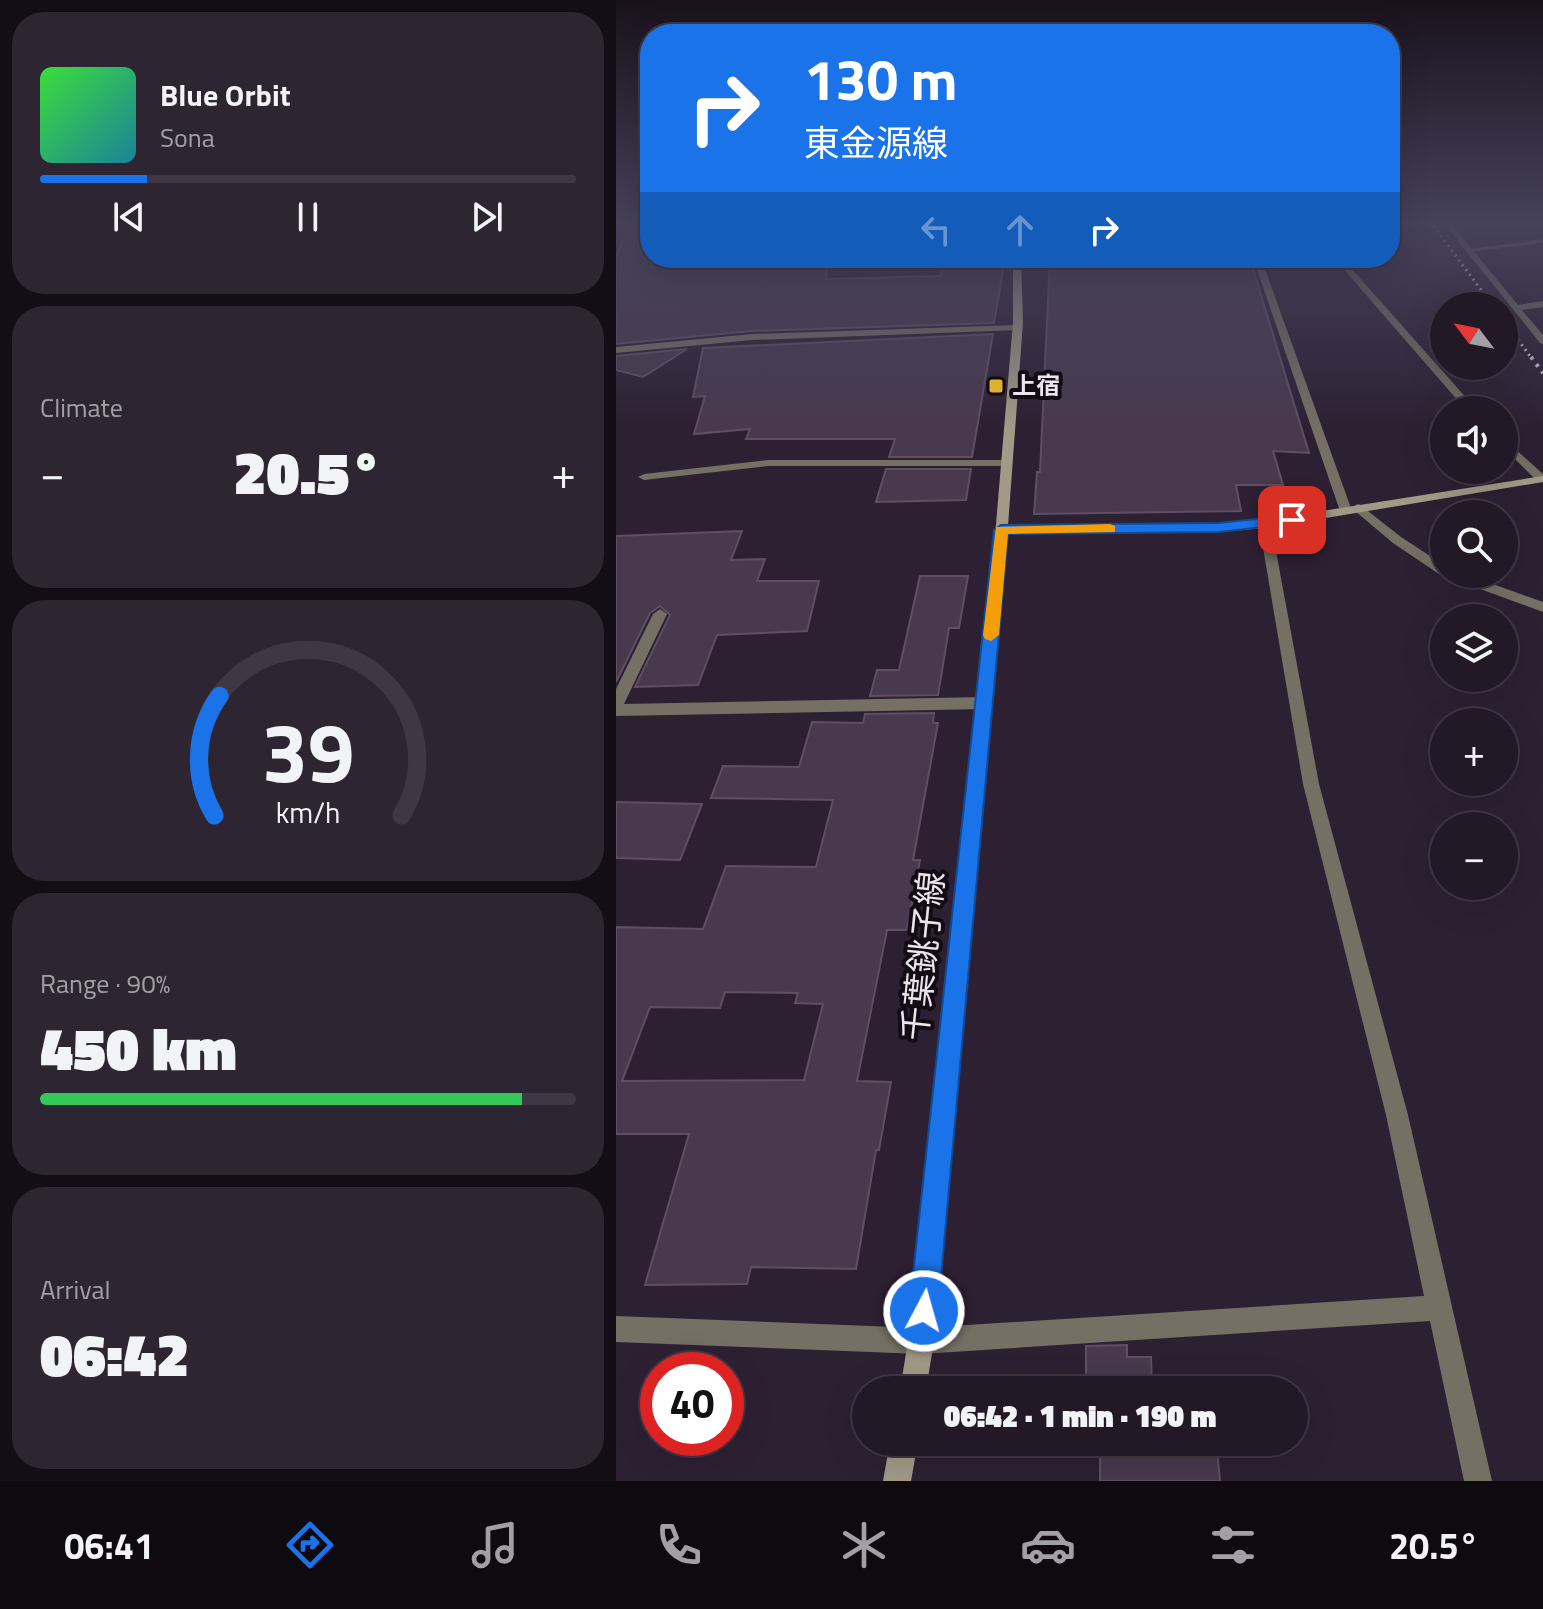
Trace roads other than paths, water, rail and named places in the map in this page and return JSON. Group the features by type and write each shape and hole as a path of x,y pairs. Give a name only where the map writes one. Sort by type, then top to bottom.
{"main road":[{"name":"千葉銚子線","path":"915,1376 985,703 1007,463 1017,290"},
{"path":"1001,530 1219,528 1265,524 1542,479"},
{"path":"897,1481 901,1456"}],"street":[{"path":"1269,290 1352,509 1430,562"},
{"path":"1366,290 1460,396"},
{"path":"1518,308 1543,304"},
{"path":"1518,310 1543,341"},
{"path":"616,350 752,337 1017,328"},
{"path":"1518,456 1542,479"},
{"path":"644,477 768,463 1007,463"},
{"path":"1265,524 1311,784 1397,1115 1478,1481"},
{"path":"1491,588 1543,607"},
{"path":"616,704 660,614"},
{"path":"616,710 985,703"},
{"path":"616,1329 921,1341 1440,1308"}],"railway":[{"path":"1518,340 1532,359"},
{"path":"1531,357 1543,373"}],"place":[{"name":"上宿","path":"996,386"}]}
